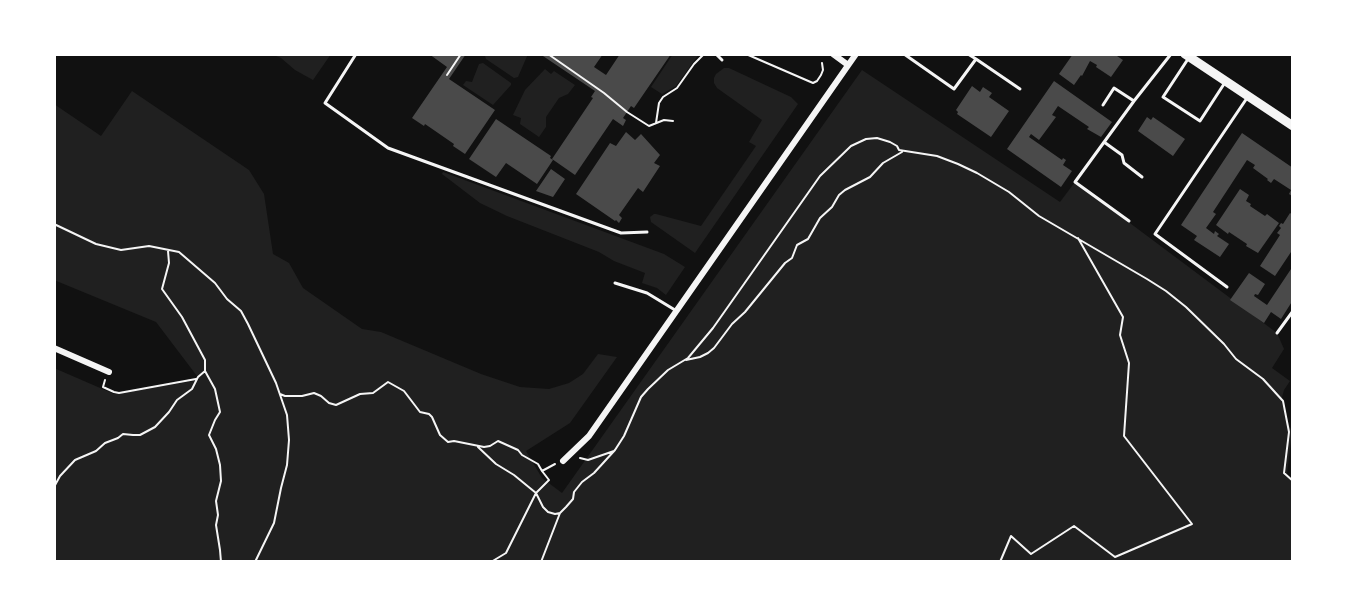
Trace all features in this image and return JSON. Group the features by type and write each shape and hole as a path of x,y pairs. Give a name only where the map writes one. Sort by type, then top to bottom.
{"main road":[{"path":"1187,56 1293,126"}],"street":[{"path":"833,54 848,65"},
{"path":"564,460 589,436 856,54"},
{"path":"54,348 109,372"}],"lane":[{"path":"356,54 325,103 388,148 621,233 647,232"},
{"path":"716,54 723,60"},
{"path":"904,54 954,89 976,59"},
{"path":"968,54 1020,89"},
{"path":"1129,221 1075,182 1134,101 1172,54"},
{"path":"1187,56 1163,97 1200,121 1226,82"},
{"path":"1103,105 1114,88 1134,101"},
{"path":"1227,286 1155,234 1248,97"},
{"path":"1104,142 1122,155 1124,163 1142,177"},
{"path":"615,283 647,293 676,311"},
{"path":"1277,333 1293,311"}],"path":[{"path":"447,75 461,54"},
{"path":"656,123 659,103 663,97 677,88 704,54"},
{"path":"747,54 813,83 821,75 822,63"},
{"path":"548,56 648,126 664,120 673,121"},
{"path":"684,361 702,343 820,176 858,141 877,138 890,142 905,152 936,156 965,167 1009,192 1039,216 1166,291 1186,306 1236,359 1263,379 1282,401 1289,432 1284,473 1293,481"},
{"path":"541,562 560,513 573,499 578,486 594,474 614,451 624,436 641,398 648,389 668,370 684,361 700,357 714,348 732,324 745,312 785,263 792,258 797,245 808,239 820,218 832,207 839,195 870,177 883,163 905,152"},
{"path":"54,224 96,244 121,250 149,246 180,252 215,283 241,312 276,383 287,416 289,440 287,465 274,523 255,562"},
{"path":"1000,562 1011,536 1031,554 1074,526 1115,557 1192,524 1124,436 1129,363 1120,334 1123,317 1077,238"},
{"path":"167,250 170,263 162,289 182,317 204,360 205,371 215,389 220,412 209,435 220,465 221,481 216,501 220,562"},
{"path":"54,488 60,476 75,460 96,451 105,443 123,434 140,435 155,427 205,371"},
{"path":"109,372 104,387 119,393 197,378"},
{"path":"280,394 302,396 314,393 336,405 354,396 373,393 388,382 404,391 420,412 429,414 443,439 448,442 454,441 478,447 490,446 498,441 518,450 522,455 538,464 549,480 536,493 506,553 491,562"},
{"path":"478,447 496,464 536,493 548,512 560,513"},
{"path":"588,460 614,451"},
{"path":"542,471 564,460"}],"shaded area":[{"path":"271,54 331,54 313,80 295,70 281,58"},
{"path":"487,54 528,54 518,77 514,78 486,59"},
{"path":"673,54 699,54 676,86 662,94 651,87"},
{"path":"483,63 511,83 493,105 463,85 466,81 472,82 479,64"},
{"path":"724,68 729,68 791,97 798,104 695,253 651,222 650,217 656,214 701,226 756,146 749,142 762,120 717,88 714,78"},
{"path":"545,69 551,74 554,71 575,85 568,94 559,98 546,117 546,127 539,137 520,124 521,118 513,115 525,90"},
{"path":"862,70 1060,202 1075,182 1277,333 1284,349 1272,368 1290,381 1281,401 1292,433 1287,474 1293,479 1293,562 54,562 54,368 114,394 200,380 156,322 54,280 54,104 101,136 132,91 249,170 264,194 273,254 289,263 303,288 362,329 381,332 481,374 520,387 549,389 569,383 583,374 598,354 617,357 570,423 526,451 542,478 562,493"},
{"path":"443,172 664,254 685,267 666,295 657,288 642,283 645,273 480,203 442,174"}],"building":[{"path":"429,54 466,54 449,79 495,110 465,154 425,124 424,126 412,118 447,67"},
{"path":"540,54 603,54 594,67 606,75 620,54 671,54 634,108 631,106 623,118 626,120 623,126 613,119 575,175 552,159 593,98 591,97 595,91"},
{"path":"1073,54 1114,54 1123,60 1111,77 1090,61 1074,85 1059,74"},
{"path":"1054,81 1112,122 1101,137 1058,106 1052,115 1056,117 1039,140 1031,134 1029,137 1062,160 1063,158 1066,160 1063,165 1072,171 1061,187 1007,149"},
{"path":"972,86 980,92 983,87 992,93 989,97 1009,111 991,137 957,114 956,110"},
{"path":"1147,117 1151,120 1153,117 1185,139 1173,156 1138,131"},
{"path":"496,119 551,156 553,160 537,184 506,163 496,177 469,159"},
{"path":"626,132 635,140 641,134 660,155 654,163 660,166 643,192 638,188 619,215 622,218 619,223 576,194 610,143 616,146"},
{"path":"1242,133 1293,168 1293,195 1289,194 1291,190 1274,179 1271,183 1267,180 1253,168 1255,165 1247,160 1213,212 1216,214 1206,228 1214,234 1215,231 1219,234 1217,236 1229,244 1220,257 1194,240 1197,236 1181,225"},
{"path":"551,169 565,179 553,197 536,191"},
{"path":"1240,189 1249,195 1246,201 1251,204 1250,206 1279,223 1258,253 1216,225"},
{"path":"1290,213 1293,215 1293,249 1275,276 1260,266 1280,235 1277,233 1281,228 1279,226"},
{"path":"1293,266 1293,300 1281,319 1271,312 1264,323 1230,300 1249,273 1265,284 1258,295 1254,296 1267,305"}]}
